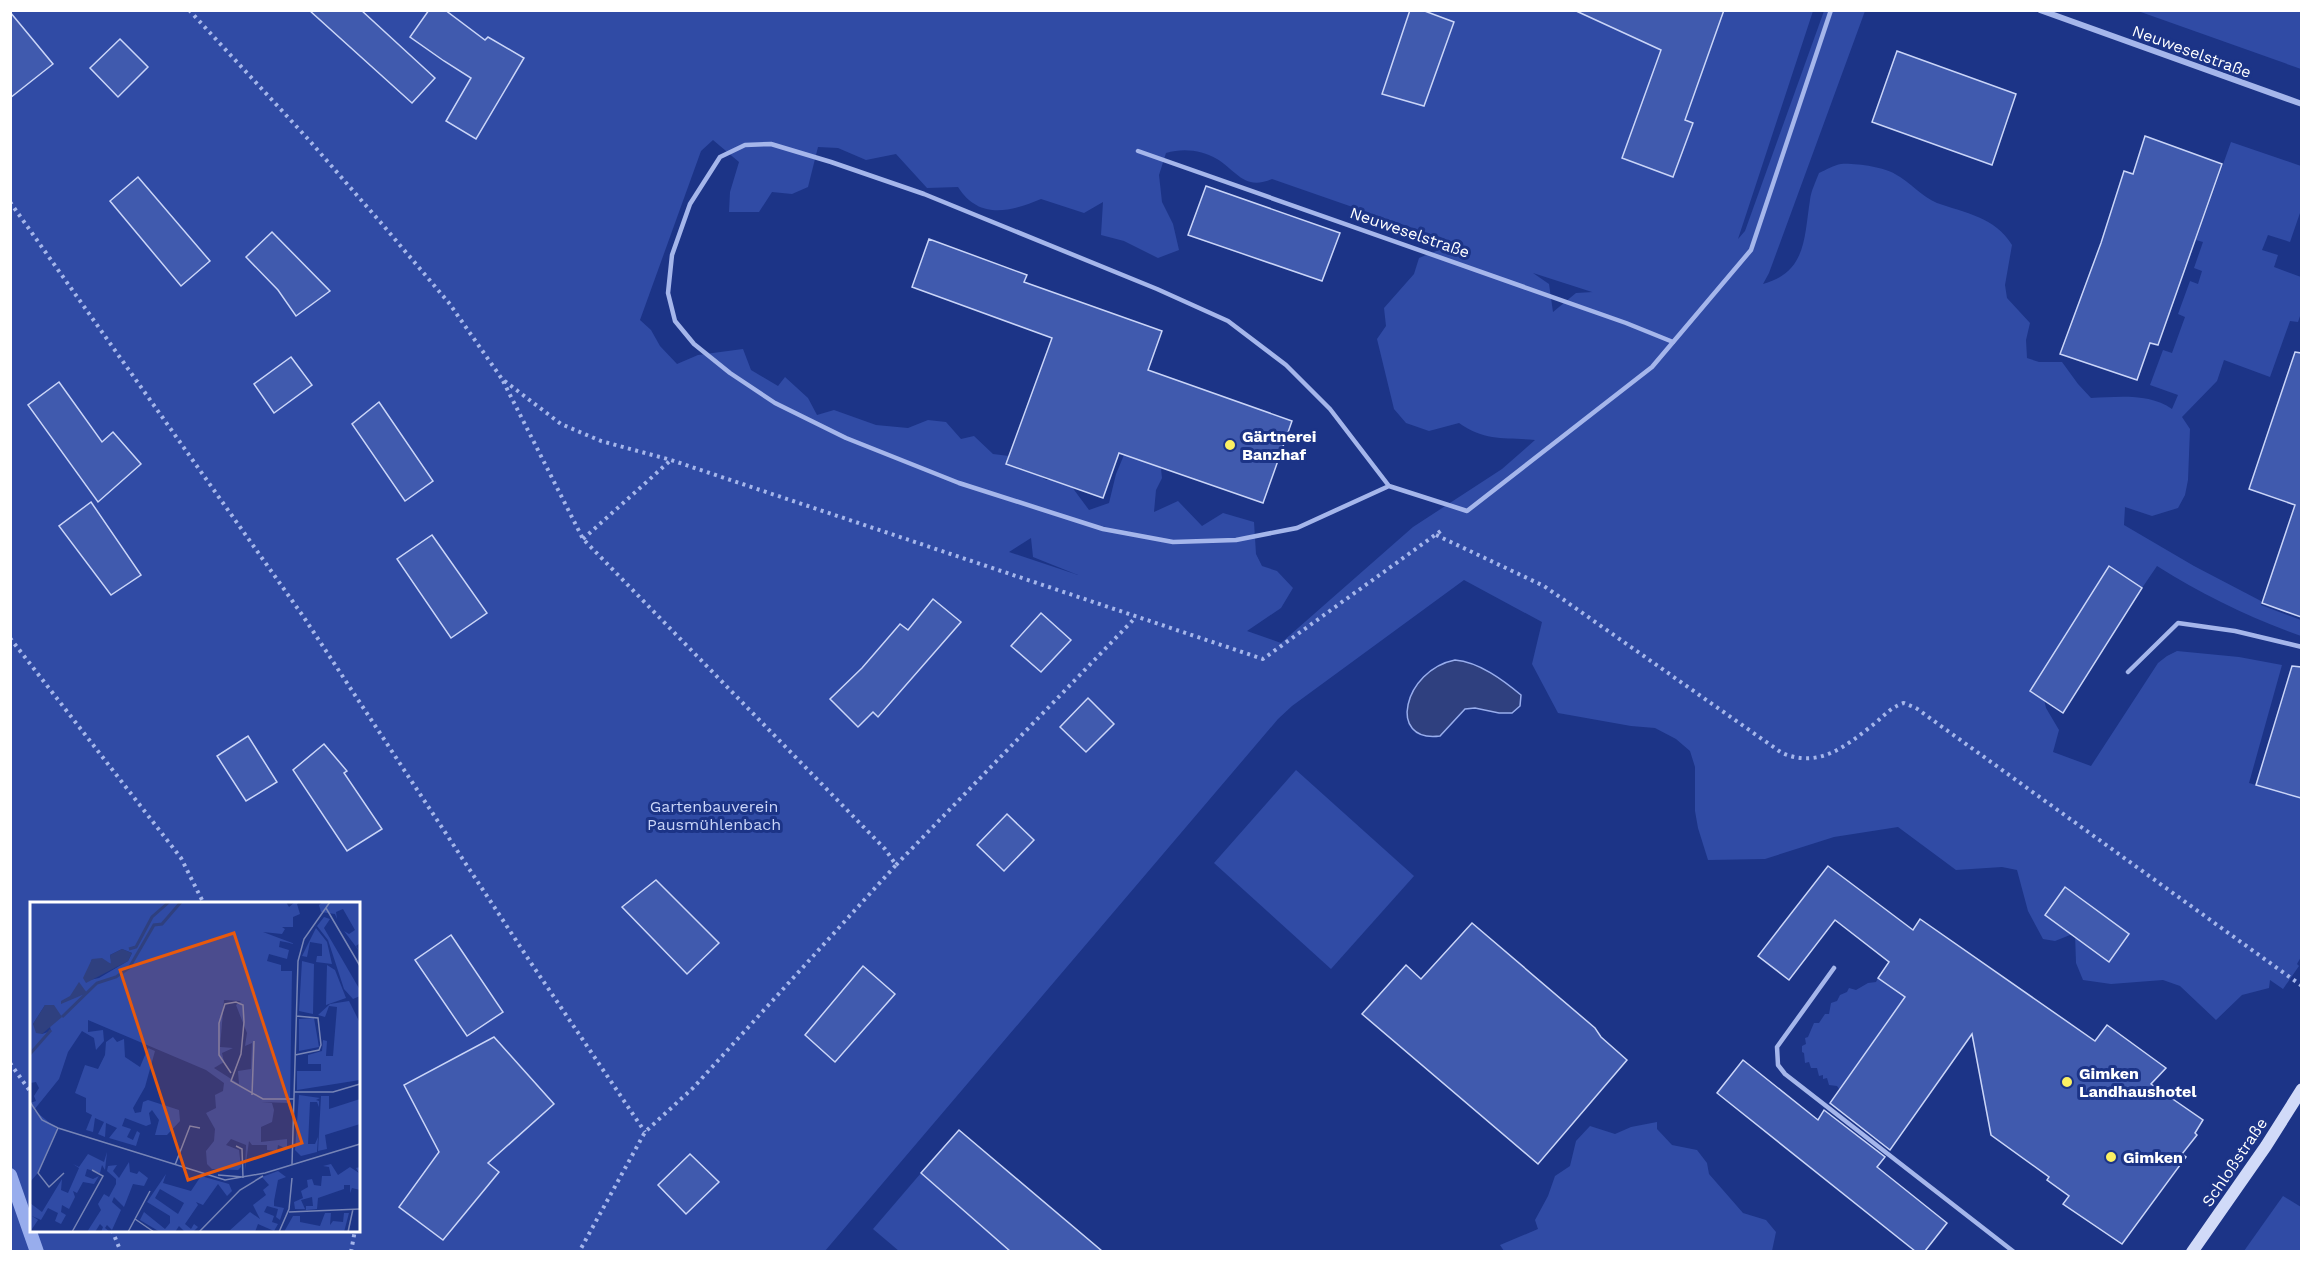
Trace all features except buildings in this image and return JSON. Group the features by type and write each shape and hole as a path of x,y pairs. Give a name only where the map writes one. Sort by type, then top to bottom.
{"street":[{"name":"Neuweselstraße","path":"2040,10 2301,104"},
{"name":"Schloßstraße","path":"2192,1251 2266,1146 2301,1089"}],"lane":[{"path":"1389,486 1297,528 1236,540 1173,542 1092,525 959,483 846,438 775,403 730,373 694,344 675,321 668,292 672,255 690,204 720,157 745,145 771,144 935,198 1157,288 1227,321 1286,365 1323,402 1389,486 1467,511 1652,367 1751,250 1831,10"},
{"name":"Neuweselstraße","path":"1138,151 1626,323 1673,342"},
{"path":"2128,672 2178,623 2235,631 2301,647"},
{"path":"1834,968 1777,1047 1778,1065 1785,1074 2014,1251"}],"path":[{"path":"10,202 303,616 645,1132"},
{"path":"502,379 582,539 885,849 896,865"},
{"path":"582,539 671,460"},
{"path":"1436,535 1544,586 1782,753 1796,759 1826,755 1840,749 1893,707 1904,703 1916,708 2301,986"},
{"path":"579,1251 645,1132 693,1088 896,865 1137,617"},
{"path":"10,638 181,858 203,902"},
{"path":"10,1063 30,1091"},
{"path":"113,1232 122,1251"},
{"path":"351,1251 355,1232"}],"green space":[{"name":"Gartenbauverein Pausmühlenbach","path":"10,11 1813,11 1738,239 1745,231 1824,11 1865,11 1763,284 1788,271 1796,262 1804,240 1812,190 1819,173 1841,164 1884,169 1900,177 1937,203 1969,213 1988,222 1997,228 2012,245 2005,285 2007,298 2030,323 2026,340 2027,358 2039,362 2062,362 2091,398 2143,398 2172,409 2178,395 2150,385 2163,350 2172,353 2185,317 2178,314 2190,281 2198,284 2202,271 2194,268 2203,242 2196,240 2231,142 2301,166 2301,210 2290,242 2268,235 2262,250 2278,255 2274,267 2301,277 2301,313 2298,322 2290,321 2270,377 2224,360 2217,381 2182,417 2190,429 2188,480 2185,495 2178,508 2152,516 2125,507 2124,525 2194,566 2261,601 2261,605 2301,620 2301,636 2227,605 2157,566 2142,588 2119,573 2043,695 2046,708 2059,730 2053,752 2091,766 2158,663 2167,656 2177,651 2239,657 2282,665 2249,783 2256,785 2292,668 2301,671 2302,955 2297,964 2299,966 2283,989 2270,980 2269,988 2242,995 2216,1020 2180,986 2163,980 2111,984 2083,980 2076,963 2075,933 2055,941 2043,939 2028,911 2017,870 2002,867 1956,870 1898,827 1834,837 1765,859 1708,860 1695,811 1695,767 1690,751 1676,739 1655,728 1558,713 1532,664 1542,622 1464,580 1292,706 1278,719 825,1251 11,1251","holes":["713,140 739,162 730,192 729,212 759,212 772,192 792,194 808,187 818,147 838,148 866,160 896,154 927,188 958,187 966,198 985,209 1007,210 1041,199 1084,213 1103,202 1101,235 1124,241 1158,258 1179,250 1173,224 1162,202 1159,175 1166,153 1186,150 1217,159 1248,181 1254,183 1272,179 1456,243 1419,258 1414,274 1384,308 1386,326 1377,339 1394,409 1406,423 1429,431 1459,423 1487,436 1535,440 1502,469 1413,527 1281,643 1247,631 1281,608 1293,588 1277,571 1262,566 1256,554 1254,522 1223,513 1202,526 1178,501 1154,512 1156,490 1162,478 1161,469 1150,454 1129,443 1116,474 1109,503 1089,510 1066,479 1046,480 1009,456 993,454 974,436 961,439 946,422 928,420 908,428 876,425 834,410 817,415 808,398 785,377 778,386 751,370 743,349 698,355 677,364 660,346 651,330 640,320 701,151","1533,273 1593,292 1576,293 1553,312 1549,284","1031,538 1033,557 1078,575 1009,552"]},
{"path":"2138,11 2301,11 2301,69"},
{"path":"1296,770 1414,876 1331,969 1214,863"},
{"path":"1878,978 1905,997 1840,1090 1837,1086 1829,1085 1827,1078 1823,1079 1823,1075 1819,1076 1817,1068 1811,1068 1809,1062 1805,1063 1802,1046 1806,1044 1805,1038 1808,1037 1814,1023 1819,1023 1825,1014 1829,1014 1831,1003 1837,1001 1840,995 1847,992 1849,988 1856,990 1868,983 1876,982"},
{"path":"1657,1122 1657,1129 1672,1145 1697,1150 1707,1163 1709,1174 1743,1213 1766,1220 1776,1232 1772,1251 1504,1251 1500,1245 1538,1229 1535,1220 1548,1196 1555,1176 1570,1166 1576,1141 1590,1126 1615,1134 1631,1127"},
{"path":"921,1173 1010,1251 899,1251 873,1229"},
{"path":"2283,1196 2301,1207 2300,1251 2244,1251"}],"shaded area":[{"path":"1455,660 1473,664 1499,678 1521,695 1520,706 1512,713 1475,708 1465,709 1440,736 1423,735 1412,728 1408,718 1408,704 1414,690 1424,677 1437,666"}],"waterway":[{"path":"10,1175 37,1252"}],"place":[{"name":"Gärtnerei Banzhaf","path":"1230,445"},
{"name":"Gimken Landhaushotel","path":"2067,1082"},
{"name":"Gimken","path":"2111,1157"}]}
